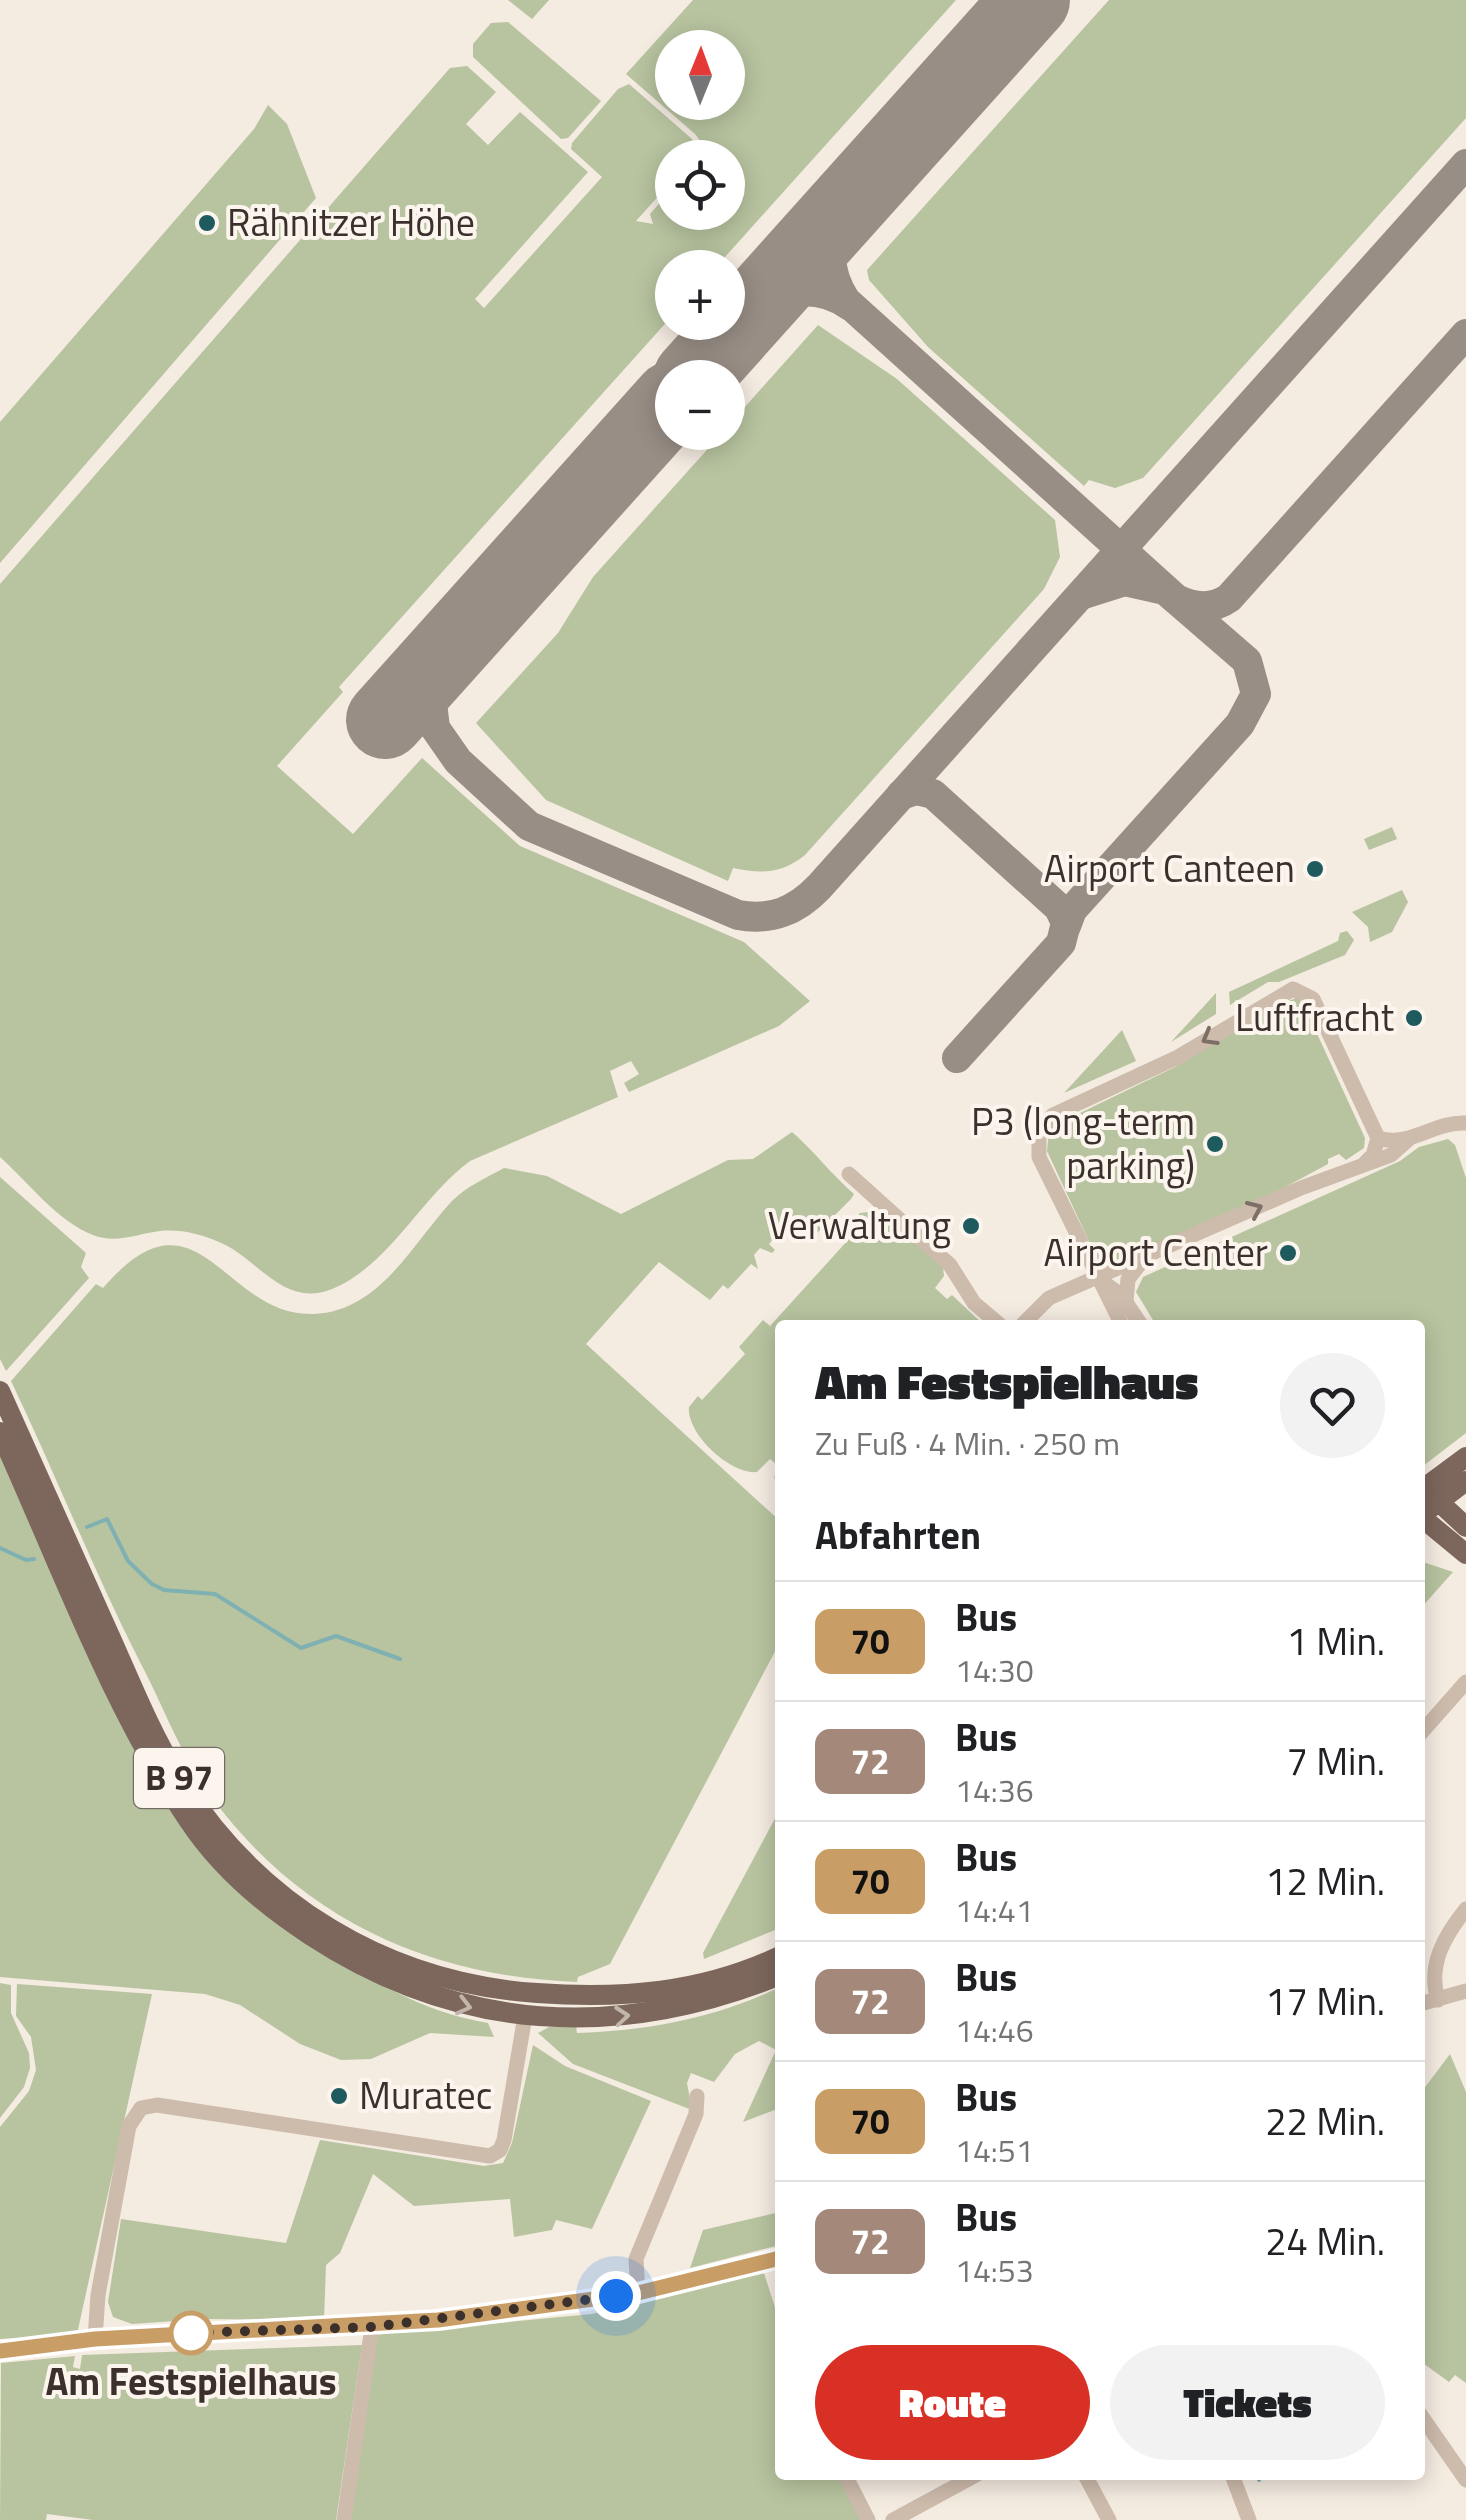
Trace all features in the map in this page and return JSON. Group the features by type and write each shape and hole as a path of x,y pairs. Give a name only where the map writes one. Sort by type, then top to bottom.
{"main road":[{"name":"B 97","path":"0,1391 163,1751 222,1838 291,1903 376,1956 460,1984 528,1993 606,1996 667,1992 726,1978 775,1958"},
{"name":"B 97","path":"0,1432 148,1758 191,1825 229,1869 282,1916 340,1955 441,2000 525,2016 640,2014 713,1999 775,1977"},
{"path":"1426,1492 1466,1457"},
{"path":"1426,1492 1466,1481"},
{"path":"1426,1492 1466,1527"},
{"path":"1425,1520 1466,1554"},
{"path":"525,2016 528,1993"}],"street":[{"path":"1119,1320 1038,1157 1039,1130 1053,1115 1178,1057 1294,989 1314,999 1378,1138 1373,1156 1365,1163"},
{"path":"1027,1320 1049,1298 1391,1154 1409,1138 1442,1125 1466,1122"},
{"path":"1378,1138 1409,1138"},
{"path":"849,1174 950,1265 974,1303 994,1320"},
{"path":"1126,1301 1128,1280 1146,1257"},
{"path":"1096,1278 1126,1301 1138,1320"},
{"path":"1425,1728 1466,1682"},
{"path":"1438,2000 1438,1956 1446,1935 1466,1910"},
{"path":"1425,2003 1466,1991"},
{"path":"95,2339 98,2295 130,2126 141,2108 157,2105 490,2156 504,2140 525,2016"},
{"path":"638,2293 636,2258 696,2114 697,2096"},
{"path":"0,2352 95,2339 250,2329 372,2327 638,2293 775,2259"},
{"path":"344,2520 372,2327"},
{"path":"1425,2421 1466,2480"},
{"path":"848,2480 868,2520"},
{"path":"893,2520 967,2480"},
{"path":"1087,2480 1109,2520"},
{"path":"1234,2480 1249,2520"}],"green space":[{"path":"508,0 549,0 532,19"},
{"path":"693,0 956,0 731,250 655,250 655,335 339,687 343,692 277,766 353,834 422,758 520,846 744,942 810,1001 779,1026 629,1092 624,1083 639,1074 631,1061 610,1071 618,1097 470,1161 371,1264 332,1289 315,1293 285,1287 233,1249 190,1233 160,1231 101,1238 80,1229 55,1211 0,1157 0,584 450,68 467,66 496,92 466,124 488,145 520,112 588,172 475,299 484,308 602,177 571,149 572,143 618,89 629,84 655,107 655,120 670,120 692,140 655,140 655,200 636,221 653,224 650,214 655,208 655,230 745,230 745,140 700,140 679,120 745,120 745,30 666,30"},
{"path":"1109,0 1466,0 1466,118 1143,478 1115,488 1089,480 1084,486 928,347 869,280 867,270"},
{"path":"508,22 601,101 568,138 561,139 473,57 473,44 491,23"},
{"path":"655,42 655,99 626,74"},
{"path":"268,105 287,124 316,198 0,563 0,422 254,129"},
{"path":"818,325 897,379 1055,520 1060,557 1044,589 805,855 771,871 733,868 728,881 546,800 476,723 558,633 593,577 707,450 745,450 745,407"},
{"path":"1392,827 1397,839 1369,850 1364,839"},
{"path":"1402,890 1408,902 1392,932 1370,942 1368,927 1352,912"},
{"path":"1347,931 1354,940 1345,955 1279,982 1268,982 1230,1005 1229,992 1338,941 1340,933"},
{"path":"1216,993 1216,1014 1171,1042"},
{"name":"P3 (long-term parking)","path":"1296,998 1302,1001 1365,1138 1364,1148 1346,1160 1339,1154 1328,1159 1328,1164 1254,1204 1101,1267 1047,1151 1049,1128 1175,1067 1261,1012"},
{"path":"1122,1030 1136,1061 1064,1093"},
{"path":"792,1132 854,1194 814,1236 792,1218 769,1244 775,1250 772,1253 760,1248 754,1255 758,1269 751,1264 728,1289 723,1285 710,1300 659,1262 586,1344 775,1516 775,1651 610,1964 578,1977 577,1982 519,1977 412,1950 362,1928 316,1900 274,1866 234,1826 199,1779 107,1594 11,1381 96,1284 103,1288 136,1257 164,1246 188,1249 256,1296 283,1309 314,1314 337,1310 376,1288 458,1196 504,1168 547,1176 621,1214 728,1160 753,1159"},
{"path":"1448,1139 1455,1145 1466,1178 1466,1433 1425,1464 1425,1320 1153,1320 1136,1292 1143,1277 1400,1161 1419,1147"},
{"path":"0,1177 86,1253 81,1267 89,1278 6,1371 0,1359"},
{"path":"878,1211 943,1267 944,1276 935,1288 947,1299 952,1295 979,1320 775,1320 859,1228 852,1222 860,1213"},
{"path":"763,1320 770,1326 775,1320 775,1463 770,1459 757,1472 746,1471 723,1460 702,1440 689,1407 698,1396 702,1400 745,1354 739,1347"},
{"path":"0,1450 99,1679 159,1792 193,1841 244,1897 302,1939 416,2001 488,2023 494,2037 430,2033 371,2059 341,2060 300,2044 240,2005 205,1994 0,1977"},
{"path":"1425,1563 1453,1572 1425,1603"},
{"path":"775,1818 775,1930 704,1959 703,1953"},
{"path":"0,1983 11,1985 11,2013 29,2053 30,2068 24,2087 0,2118"},
{"path":"17,1984 152,1994 77,2334 0,2339 0,2127 29,2091 36,2070 31,2037 16,2016"},
{"path":"775,1989 775,2049 759,2041 735,2054 714,2082 691,2073 687,2083 692,2110 573,2064 538,2033 549,2027 576,2026 577,2033 656,2026"},
{"path":"533,2045 565,2066 651,2101 592,2229 556,2220 552,2230 514,2237 510,2199 414,2206 373,2174 340,2253 326,2265 324,2320 204,2319 132,2324 113,2317 108,2302 121,2219 286,2243 320,2140 484,2166 503,2163 512,2143"},
{"path":"775,2052 775,2110 743,2122"},
{"path":"1450,2054 1466,2092 1466,2383 1455,2375 1449,2382 1425,2365 1425,2087"},
{"path":"775,2213 775,2246 690,2268 703,2230"},
{"path":"764,2273 775,2307 775,2480 841,2480 862,2520 351,2520 374,2335 592,2314"},
{"path":"362,2345 336,2520 93,2520 47,2514 46,2520 0,2520 1,2363 75,2356 73,2367 80,2369 82,2355"}],"waterway":[{"path":"87,1527 107,1519 128,1561 152,1584 164,1590 215,1594 301,1648 336,1636 400,1659"},
{"path":"0,1548 26,1560 34,1559"}],"taxiway":[{"path":"457,639 439,666 431,695 435,728 458,761 529,826 738,915 761,917 792,908 819,887 1466,164"},
{"path":"847,205 835,228 831,253 835,277 846,301 1176,599 1196,606 1210,606 1229,598 1466,334"},
{"path":"750,313 773,298 799,291 826,294 850,306"},
{"path":"1066,926 1072,910 1240,724 1256,694 1247,661 1165,590 1125,581 1084,594"},
{"path":"901,795 916,790 933,794 1059,908 1066,923 1061,943 957,1058"}],"runway":[{"path":"708,360 1031,0"},
{"path":"385,720 655,419"}],"bus line":[{"name":"70","path":"0,2351 95,2339 250,2329 372,2327 438,2320 638,2293 775,2259"}],"place":[{"name":"Rähnitzer Höhe","path":"207,223"},
{"name":"Airport Canteen","path":"1315,869"},
{"name":"Luftfracht","path":"1414,1018"},
{"name":"P3 (long-term parking)","path":"1215,1144"},
{"name":"Verwaltung","path":"971,1226"},
{"name":"Airport Center","path":"1288,1253"},
{"name":"Muratec","path":"339,2096"},
{"name":"Am Festspielhaus","path":"191,2333"}],"route":[{"path":"191,2333 372,2327 616,2296"}]}
